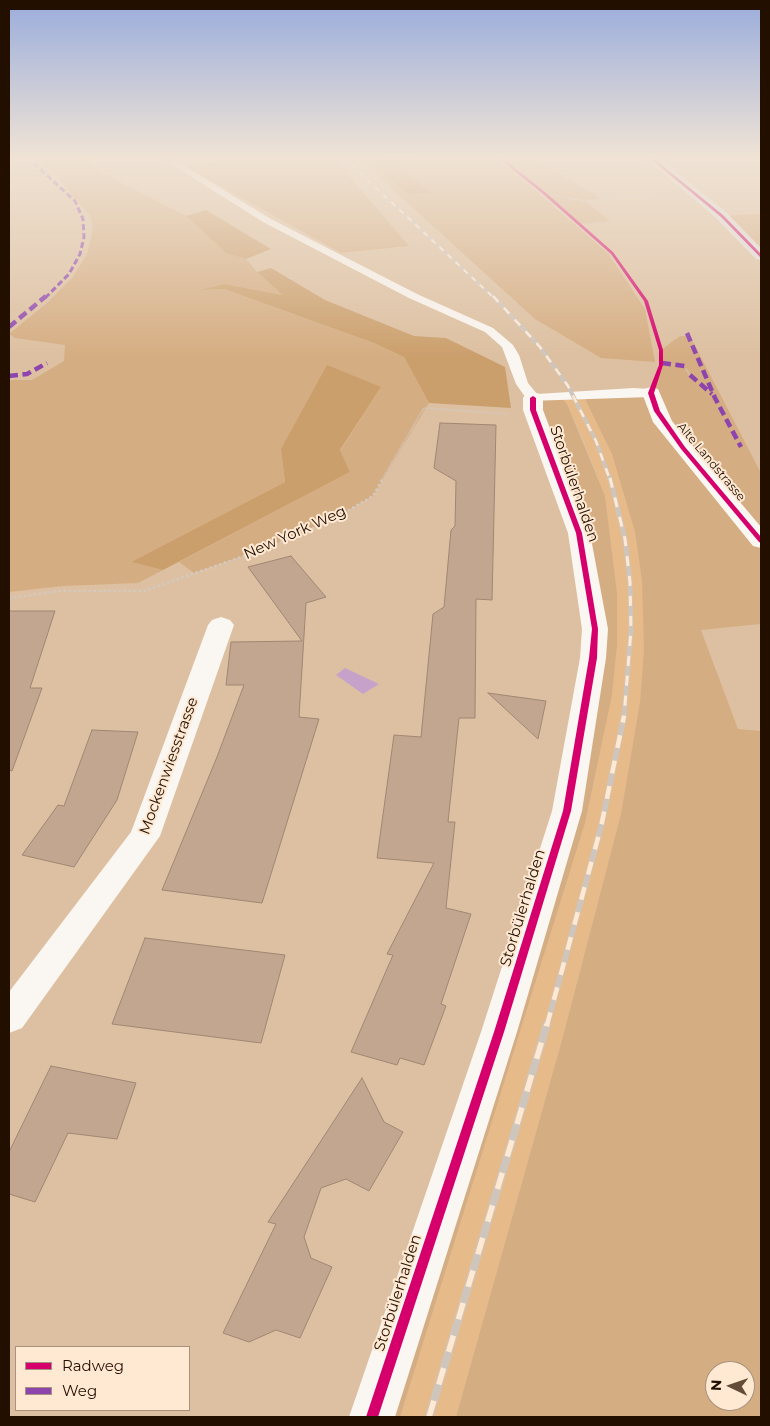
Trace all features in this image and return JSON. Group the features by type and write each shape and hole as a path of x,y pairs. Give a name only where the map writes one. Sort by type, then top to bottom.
{"main road":[{"path":"729,224 761,256"}],"street":[{"name":"Alte Landstrasse","path":"651,393 663,422 761,540"},
{"name":"Storbülerhalden","path":"372,1417 499,1032 567,811 593,658 595,628 579,533 539,401"},
{"name":"Mockenwiesstrasse","path":"9,1018 145,836 221,625"}],"lane":[{"path":"273,224 413,296 489,330 507,345 513,355 522,384 539,401 610,393 651,393"}],"path":[{"path":"686,369 690,375"}],"shaded area":[{"path":"92,224 194,224 226,253 246,259 257,272 284,295 225,284 203,290 224,289 374,343 404,357 429,403 373,496 328,522 261,550 194,573 179,562 350,472 340,451 381,387 281,449 285,482 131,562 163,570 138,583 63,586 9,592 9,380 32,380 64,361 65,345 15,338 9,334 48,302 72,278 87,254 93,229"},
{"path":"194,224 229,224 271,249 246,259 226,253"},
{"path":"288,224 390,224 409,246 341,253"},
{"path":"430,224 574,224 608,253 645,309 655,362 601,358 535,319"},
{"path":"730,224 761,224 761,255"},
{"path":"271,268 325,300 414,336 446,338 505,367 511,408 429,403 404,357 374,343 224,289 200,290 225,284 283,295 257,272"},
{"path":"680,336 690,336 761,473 761,624 701,630 738,729 761,731 761,1417 456,1417 562,1040 621,814 640,702 644,650 642,581 635,532 612,454 584,397 651,393 661,365 661,350"},
{"path":"327,365 381,387 340,450 350,472 163,570 131,562 285,482 281,449"},
{"path":"584,397 612,454 625,493 635,532 642,581 644,650 640,702 621,814 562,1040 456,1417 400,1417 585,823 612,695 617,645 617,593 605,496 583,439 567,404 562,398"},
{"path":"533,398 562,398 567,404 605,496 617,593 617,645 612,695 585,823 400,1417 372,1417 499,1032 593,658 579,533"},
{"path":"345,668 379,684 363,694 336,675"}],"building":[{"path":"440,423 496,425 492,600 476,599 475,718 459,718 448,822 455,822 446,908 471,914 441,1004 446,1006 424,1065 400,1058 397,1065 351,1052 393,955 387,954 434,863 377,858 394,735 421,737 433,614 444,607 451,530 455,526 456,481 434,468"},
{"path":"291,556 326,597 306,603 299,717 319,719 262,903 162,890 217,757 244,685 226,685 231,642 302,641 248,567"},
{"path":"9,611 55,611 30,688 42,688 12,771 9,770"},
{"path":"488,693 546,701 538,739"},
{"path":"92,730 138,732 117,800 74,867 22,855 58,805 64,806"},
{"path":"145,938 285,955 261,1043 112,1024"},
{"path":"51,1066 136,1083 117,1139 68,1133 35,1202 9,1194 9,1152"},
{"path":"362,1078 384,1122 403,1132 369,1191 346,1179 321,1188 304,1237 311,1258 332,1267 300,1338 276,1330 249,1342 223,1333 276,1224 268,1222"}],"railway":[{"path":"414,224 494,298"},
{"path":"493,296 540,347 568,386 596,441 610,480"},
{"path":"610,478 625,539 630,582 631,630 624,717"},
{"path":"547,1025 601,827 624,716"},
{"path":"429,1417 547,1024"}],"marked path":[{"path":"9,327 50,293 69,274 80,254 84,237 83,224"},
{"path":"687,333 715,398 741,447"},
{"path":"9,376 27,374 47,363"},
{"path":"662,363 685,366 686,369"},
{"path":"690,375 712,394"}],"cycle path":[{"path":"579,224 612,253 646,301 661,350 661,365 651,393 657,411 683,448 761,541"},
{"path":"729,224 761,256"},
{"path":"372,1417 499,1032 567,811 593,658 595,629 579,533 533,410 533,398"}]}
